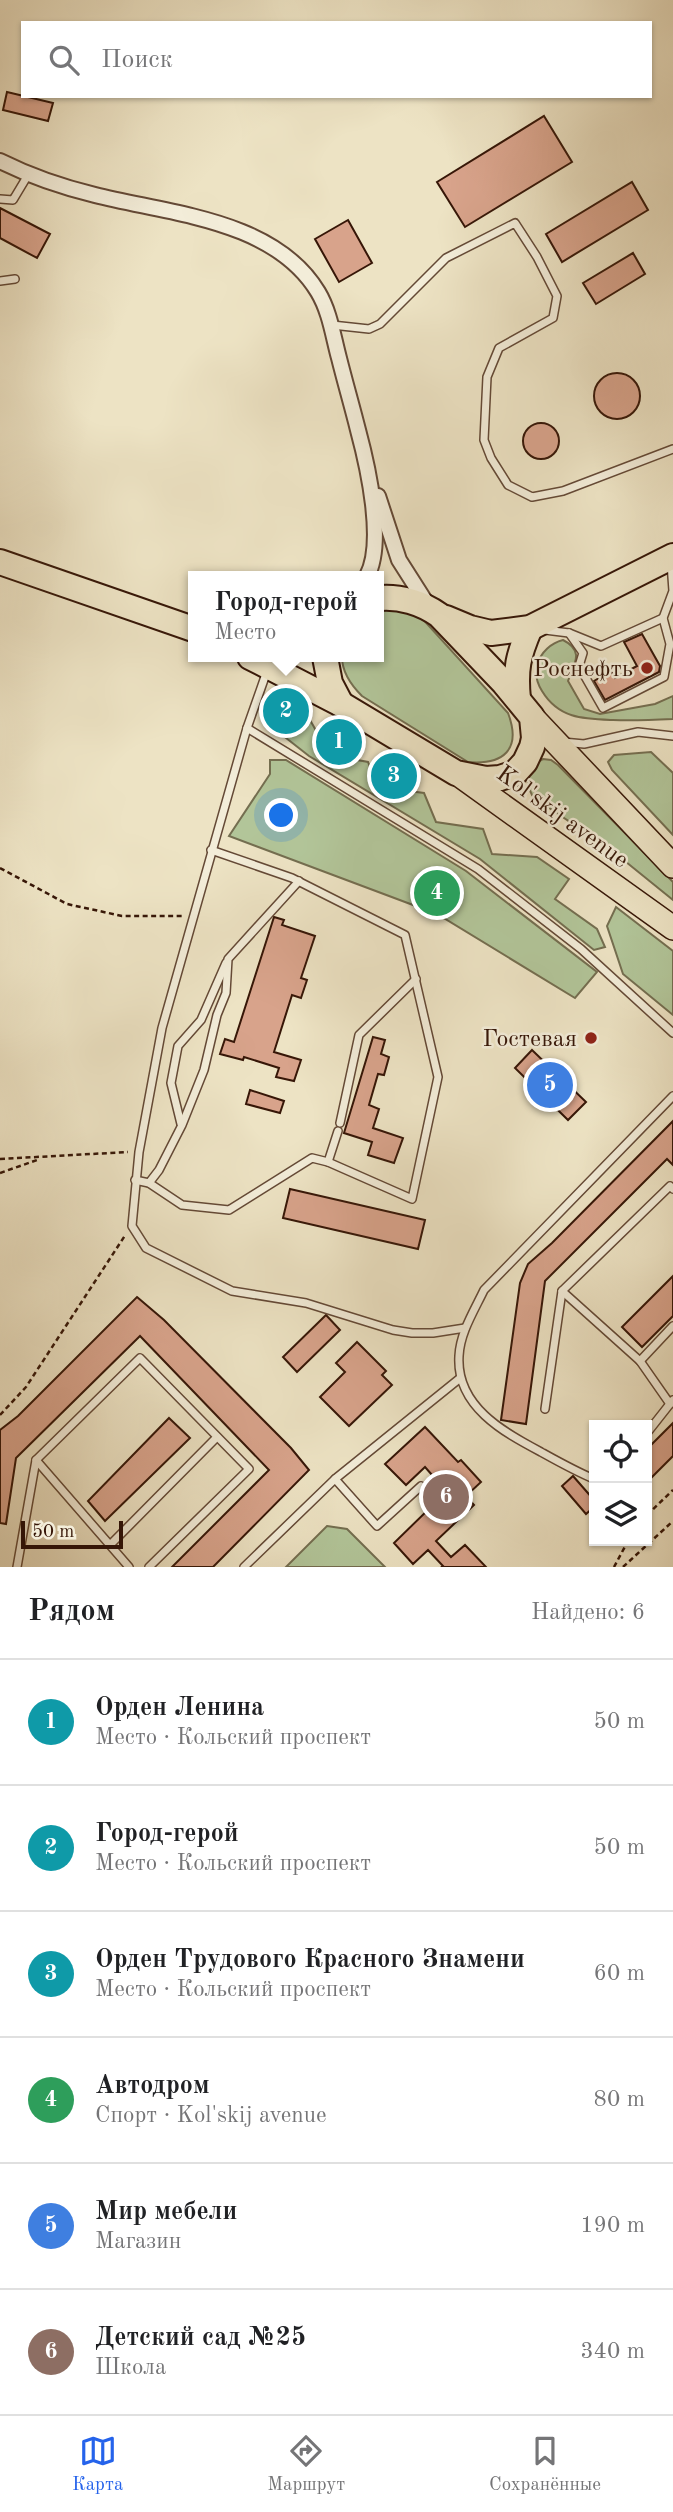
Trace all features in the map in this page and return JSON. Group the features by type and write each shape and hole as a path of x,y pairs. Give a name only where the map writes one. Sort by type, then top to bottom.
{"highway":[{"path":"384,599 416,602 470,628 491,633 530,628 672,557"},
{"path":"0,562 188,627"},
{"path":"435,612 525,708"},
{"path":"259,662 341,704 456,773 486,779 500,778 515,773 525,762 534,738 515,675 519,654 530,628"},
{"path":"326,662 330,683 341,704"}],"main road":[{"name":"Kol'skij avenue","path":"525,708 673,866"},
{"name":"Kol'skij avenue","path":"456,773 673,928"}],"street":[{"path":"0,161 28,175 94,195 237,229 279,252 296,266 318,292 331,325 364,453 399,560 419,594 435,612"},
{"path":"364,453 375,517 376,540 370,571"}],"lane":[{"path":"0,199 13,200 28,175"},
{"path":"331,325 369,329 380,324 446,258 515,223 537,257 557,296 552,318 499,348 487,377 484,440 491,458 508,485 532,498 563,491 673,449"},
{"path":"0,281 15,279"},
{"path":"569,633 583,653 579,666 603,708 664,677 670,644 663,618 673,591 672,557"},
{"path":"530,628 569,633 601,646 663,618"},
{"path":"259,662 247,728 162,1028 139,1152 132,1226 146,1248 232,1291 306,1303 393,1330 433,1333 465,1328"},
{"path":"247,728 478,869 581,949 673,1033"},
{"path":"557,742 584,744 638,732 673,736"},
{"path":"135,1180 149,1183 182,1205 229,1210 312,1158 328,1162 412,1199 438,1077 405,935 299,881 211,850"},
{"path":"182,1125 171,1083 178,1046 201,1020 228,959 299,881"},
{"path":"149,1183 159,1170 182,1125 204,1070 217,1015 226,993 228,959"},
{"path":"328,1162 339,1127 359,1035 416,979"},
{"path":"589,1477 513,1438 489,1420 471,1400 459,1378 458,1353 465,1328 484,1290 673,1096"},
{"path":"545,1409 562,1291 670,1186 673,1189"},
{"path":"562,1291 640,1362 671,1402 652,1427"},
{"path":"640,1362 673,1326"},
{"path":"17,1567 36,1460 141,1358 249,1469 149,1567"},
{"path":"244,1567 335,1479 459,1378"},
{"path":"110,1545 217,1437"},
{"path":"36,1460 129,1567"},
{"path":"335,1479 377,1526 421,1486"}],"path":[{"path":"0,868 67,904 122,916 193,916"},
{"path":"0,1159 139,1152"},
{"path":"0,1173 43,1158"},
{"path":"0,1415 26,1387 132,1226"},
{"path":"652,1510 673,1490"},
{"path":"624,1567 673,1521"},
{"path":"614,1567 625,1546"}],"green space":[{"path":"395,605 420,616 508,713 513,737 511,746 500,758 468,762 362,696 351,683 343,662 384,662 384,606"},
{"path":"563,640 570,644 576,653 568,681 584,709 600,714 655,704 673,696 673,719 592,719 573,716 556,707 540,688 536,668 547,649"},
{"path":"310,720 330,755 368,762 378,787 424,793 436,822 483,829 492,854 537,857 569,879 555,899 597,929 605,947 594,950 480,859 309,756 281,734 281,722"},
{"path":"651,752 673,773 673,835 612,770 608,762 614,755"},
{"path":"543,759 558,765 673,882 673,900 610,849 533,797 528,785 528,775 533,766"},
{"path":"270,760 286,760 466,871 597,972 575,998 437,914 229,836 270,774"},
{"path":"616,907 673,951 673,1015 623,974 607,926"},
{"path":"327,1526 347,1529 385,1567 286,1567"}],"building":[{"path":"7,92 21,95 21,98 53,103 48,121 3,110"},
{"path":"544,116 572,162 465,227 437,182"},
{"path":"632,182 648,210 562,262 546,234"},
{"path":"0,208 50,234 37,258 0,238"},
{"path":"348,220 372,263 339,282 315,239"},
{"path":"633,253 645,274 596,304 583,283"},
{"path":"617,373 634,379 640,396 634,413 617,419 600,413 594,396 600,379"},
{"path":"541,423 554,428 559,441 554,454 541,459 528,454 523,441 528,428"},
{"name":"Роснефть","path":"642,634 660,666 659,672 605,700 594,681 611,671 615,678 637,666 624,642"},
{"path":"274,917 284,920 282,925 315,936 301,978 307,980 301,998 292,995 274,1052 301,1060 294,1081 276,1077 279,1068 244,1057 243,1060 220,1054 225,1039 234,1042"},
{"path":"373,1037 385,1040 381,1054 389,1057 384,1075 378,1074 369,1105 379,1109 373,1128 403,1138 394,1163 368,1155 372,1142 344,1133"},
{"path":"532,1050 586,1102 568,1120 515,1068"},
{"path":"250,1090 284,1101 280,1113 246,1104"},
{"path":"673,1121 673,1165 667,1159 545,1281 526,1424 501,1420 520,1283 528,1264"},
{"path":"290,1189 425,1220 418,1249 283,1218"},
{"path":"673,1276 673,1316 642,1347 622,1327"},
{"path":"137,1297 164,1320 291,1448 309,1470 213,1567 172,1567 269,1470 140,1336 16,1458 6,1524 0,1523 0,1430 18,1416"},
{"path":"326,1315 340,1330 297,1372 283,1357"},
{"path":"357,1342 386,1371 382,1375 392,1385 349,1426 320,1397 345,1372 336,1363"},
{"path":"169,1418 190,1438 105,1521 88,1501"},
{"path":"673,1423 673,1456 652,1477 652,1444"},
{"path":"425,1427 481,1482 466,1496 474,1505 436,1541 451,1557 465,1545 486,1567 441,1567 443,1566 428,1550 413,1564 394,1543 433,1505 426,1498 440,1484 425,1467 406,1485 385,1464"},
{"path":"573,1476 589,1494 589,1511 586,1514 562,1486"}],"place":[{"name":"Роснефть","path":"647,668"},
{"name":"Город-герой","path":"286,711"},
{"name":"Орден Ленина","path":"339,742"},
{"name":"Орден Трудового Красного Знамени","path":"394,776"},
{"name":"Автодром","path":"437,893"},
{"name":"Гостевая","path":"591,1038"},
{"name":"Мир мебели","path":"550,1085"},
{"name":"Детский сад №25","path":"446,1497"}]}
